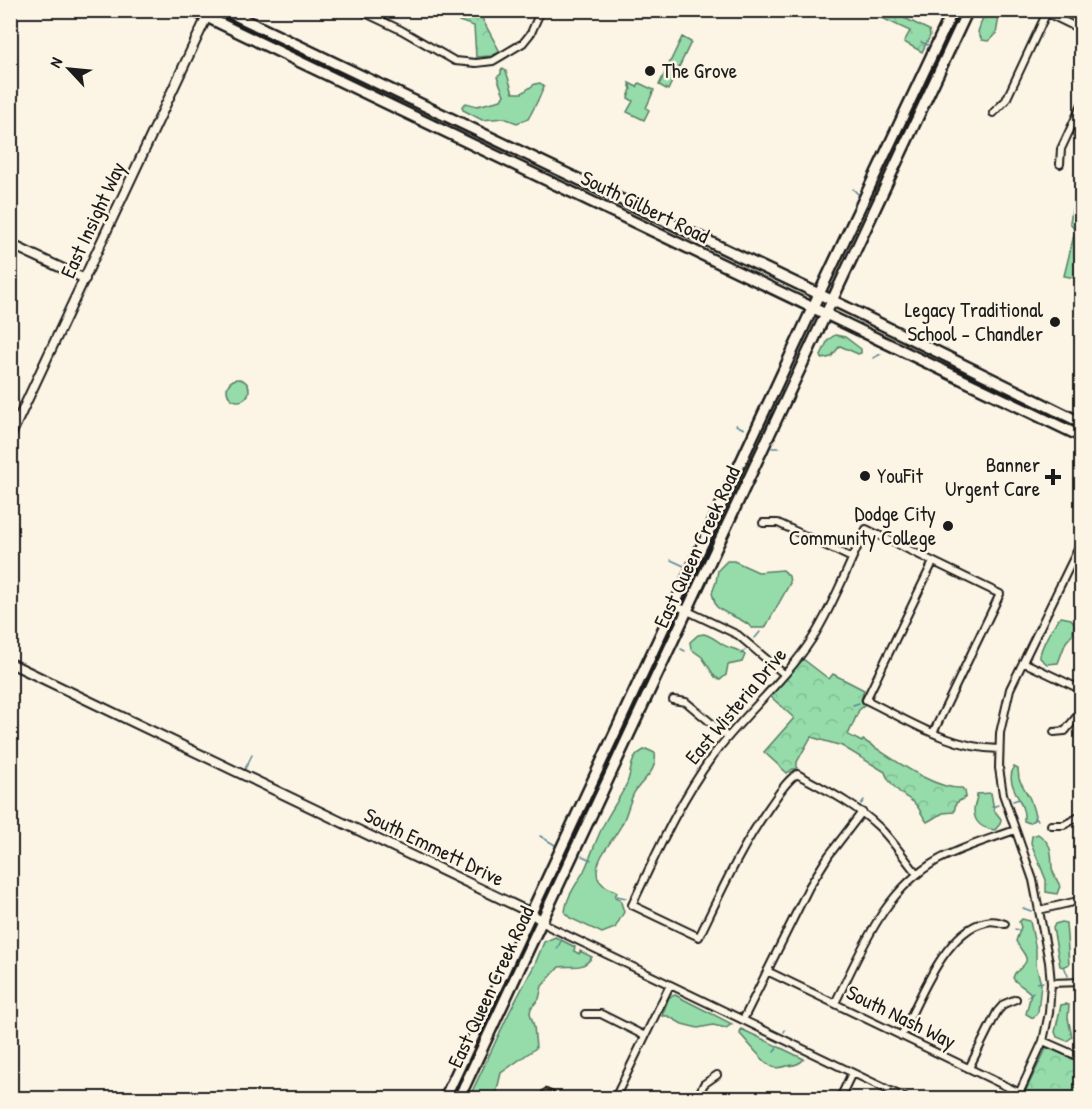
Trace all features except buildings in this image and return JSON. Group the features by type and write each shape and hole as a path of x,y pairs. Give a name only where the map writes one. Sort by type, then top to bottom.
{"main road":[{"name":"South Gilbert Road","path":"192,10 208,14 523,169 1082,437"},
{"name":"South Gilbert Road","path":"224,10 819,294 1082,423"},
{"name":"East Queen Creek Road","path":"459,1098 675,605 953,10"},
{"name":"East Queen Creek Road","path":"445,1098 537,918 687,611 968,10"},
{"path":"523,169 529,156"},
{"path":"668,238 674,226"},
{"path":"747,450 759,456"}],"street":[{"path":"359,10 401,30 454,60 484,63 503,57 523,43 531,33 541,10"},
{"path":"993,113 1006,100 1047,12 1082,30"},
{"name":"East Insight Way","path":"10,437 208,14"},
{"path":"1060,164 1061,148 1082,104"},
{"path":"10,244 85,279"},
{"path":"763,523 778,523 852,558"},
{"name":"East Wisteria Drive","path":"862,812 797,774 791,778 774,800 746,842 699,937 632,905 685,798 708,763 813,638 866,529 933,562"},
{"path":"1018,1096 1043,1041 1049,1013 1051,983 1039,910 1029,867 1003,794 999,749 1005,705 1023,662 1082,541"},
{"path":"933,733 1000,594 933,562 866,700 933,733 962,745 999,749"},
{"path":"675,605 746,640 784,674"},
{"path":"1023,662 1082,690"},
{"name":"South Emmett Drive","path":"10,663 537,918 552,929 905,1098"},
{"path":"673,700 686,702 728,738"},
{"path":"1054,732 1065,730 1082,710"},
{"path":"743,1020 809,887 829,855 862,812 888,837 917,874"},
{"path":"1051,825 1064,825 1082,815"},
{"path":"835,1003 884,908 898,890 917,874 941,859 1015,830"},
{"path":"1039,910 1082,900"},
{"path":"902,1036 940,960 957,939 966,931 986,922 1005,924"},
{"name":"South Nash Way","path":"767,971 969,1068 1018,1096"},
{"path":"1051,983 1082,982"},
{"path":"615,1098 670,985"},
{"path":"969,1068 997,1012 1004,1004 1016,999"},
{"path":"585,1014 601,1014 645,1036"},
{"path":"1043,1041 1082,1058"},
{"path":"840,1098 852,1073"},
{"path":"697,1098 704,1084 717,1075"},
{"path":"544,1096 556,1098"}],"green space":[{"path":"870,10 890,11 929,30 930,36 922,52 904,42 910,31 869,12"},
{"path":"439,11 478,11 500,52 491,56 476,57 474,26"},
{"path":"985,11 1000,11 996,34 988,41 982,40 978,32"},
{"path":"682,37 691,42 668,90 659,85"},
{"path":"503,69 506,71 513,93 522,93 535,84 540,83 544,86 528,119 517,123 504,118 482,120 463,110 462,106 466,103 477,106 501,100 504,95 497,77"},
{"path":"629,83 637,87 639,83 654,90 646,108 649,110 644,120 627,112 633,101 628,98 631,89"},
{"path":"1081,190 1081,279 1064,276 1075,231 1070,222 1075,193"},
{"path":"835,335 845,337 861,349 861,353 858,354 840,346 831,357 822,359 821,355 828,340"},
{"path":"234,379 242,379 249,386 249,394 242,401 234,401 227,394 227,386"},
{"path":"727,561 734,561 758,572 783,570 789,576 790,583 765,628 752,628 744,621 716,606 712,593 718,570"},
{"path":"1061,617 1071,619 1074,623 1073,634 1066,642 1058,663 1047,664 1040,658 1040,654 1051,630"},
{"path":"704,634 745,655 742,662 728,665 726,675 720,680 715,677 702,657 691,649 690,642 698,635"},
{"path":"803,659 829,679 833,674 864,690 861,700 864,706 859,710 848,735 862,742 863,740 924,778 950,787 962,788 965,791 966,797 956,803 954,812 943,813 927,822 916,804 896,789 885,772 842,746 811,737 797,762 797,769 787,773 764,752 794,718 770,696"},
{"path":"646,749 655,753 652,770 634,793 619,830 598,864 599,881 617,892 615,897 620,899 624,912 615,928 602,933 570,918 565,913 567,902 584,871 603,826 627,783 636,756"},
{"path":"1014,767 1018,769 1019,779 1030,799 1035,815 1034,820 1029,823 1024,821 1023,811 1012,784"},
{"path":"991,793 994,810 1001,819 995,830 980,825 974,815 977,794"},
{"path":"1038,834 1050,849 1053,870 1060,886 1057,894 1046,892 1046,880 1031,843 1032,836"},
{"path":"1022,919 1030,921 1041,984 1038,1012 1033,1018 1026,1014 1031,994 1013,978 1026,960 1016,941 1021,927 1019,922"},
{"path":"1066,923 1069,964 1063,967 1060,966 1053,928 1055,924"},
{"path":"555,937 575,947 574,951 579,954 580,951 592,957 581,966 559,967 542,986 539,999 531,1008 530,1013 536,1048 501,1073 495,1098 469,1098 544,942"},
{"path":"675,995 732,1024 726,1028 713,1025 698,1028 682,1024 668,1016 662,1016 669,997"},
{"path":"1061,1005 1069,1005 1068,1018 1072,1037 1067,1041 1057,1037 1055,1032"},
{"path":"741,1029 804,1059 794,1065 773,1067 761,1058 740,1034"},
{"path":"1047,1047 1081,1063 1081,1098 1022,1098"}],"waterway":[{"path":"940,10 943,13"},
{"path":"921,42 928,45"},
{"path":"853,189 858,194"},
{"path":"873,358 881,354"},
{"path":"736,425 744,429"},
{"path":"772,448 779,448"},
{"path":"671,560 684,566"},
{"path":"755,638 760,632"},
{"path":"681,649 685,651"},
{"path":"741,654 745,650"},
{"path":"853,705 859,703"},
{"path":"245,769 252,755"},
{"path":"1013,801 1019,799"},
{"path":"861,804 864,800"},
{"path":"992,807 998,805"},
{"path":"1034,818 1038,820"},
{"path":"540,836 555,845"},
{"path":"582,856 591,860"},
{"path":"617,896 626,898"},
{"path":"1023,908 1031,911"},
{"path":"1015,929 1020,931"},
{"path":"557,949 561,941"},
{"path":"1064,966 1068,976"},
{"path":"1037,983 1043,982"},
{"path":"1027,997 1033,992"},
{"path":"774,1052 777,1047"}],"place":[{"name":"The Grove","path":"650,71"},
{"name":"Legacy Traditional School - Chandler","path":"1055,322"},
{"name":"YouFit","path":"865,476"},
{"name":"Banner Urgent Care","path":"1053,477"},
{"name":"Dodge City Community College","path":"948,526"}]}
